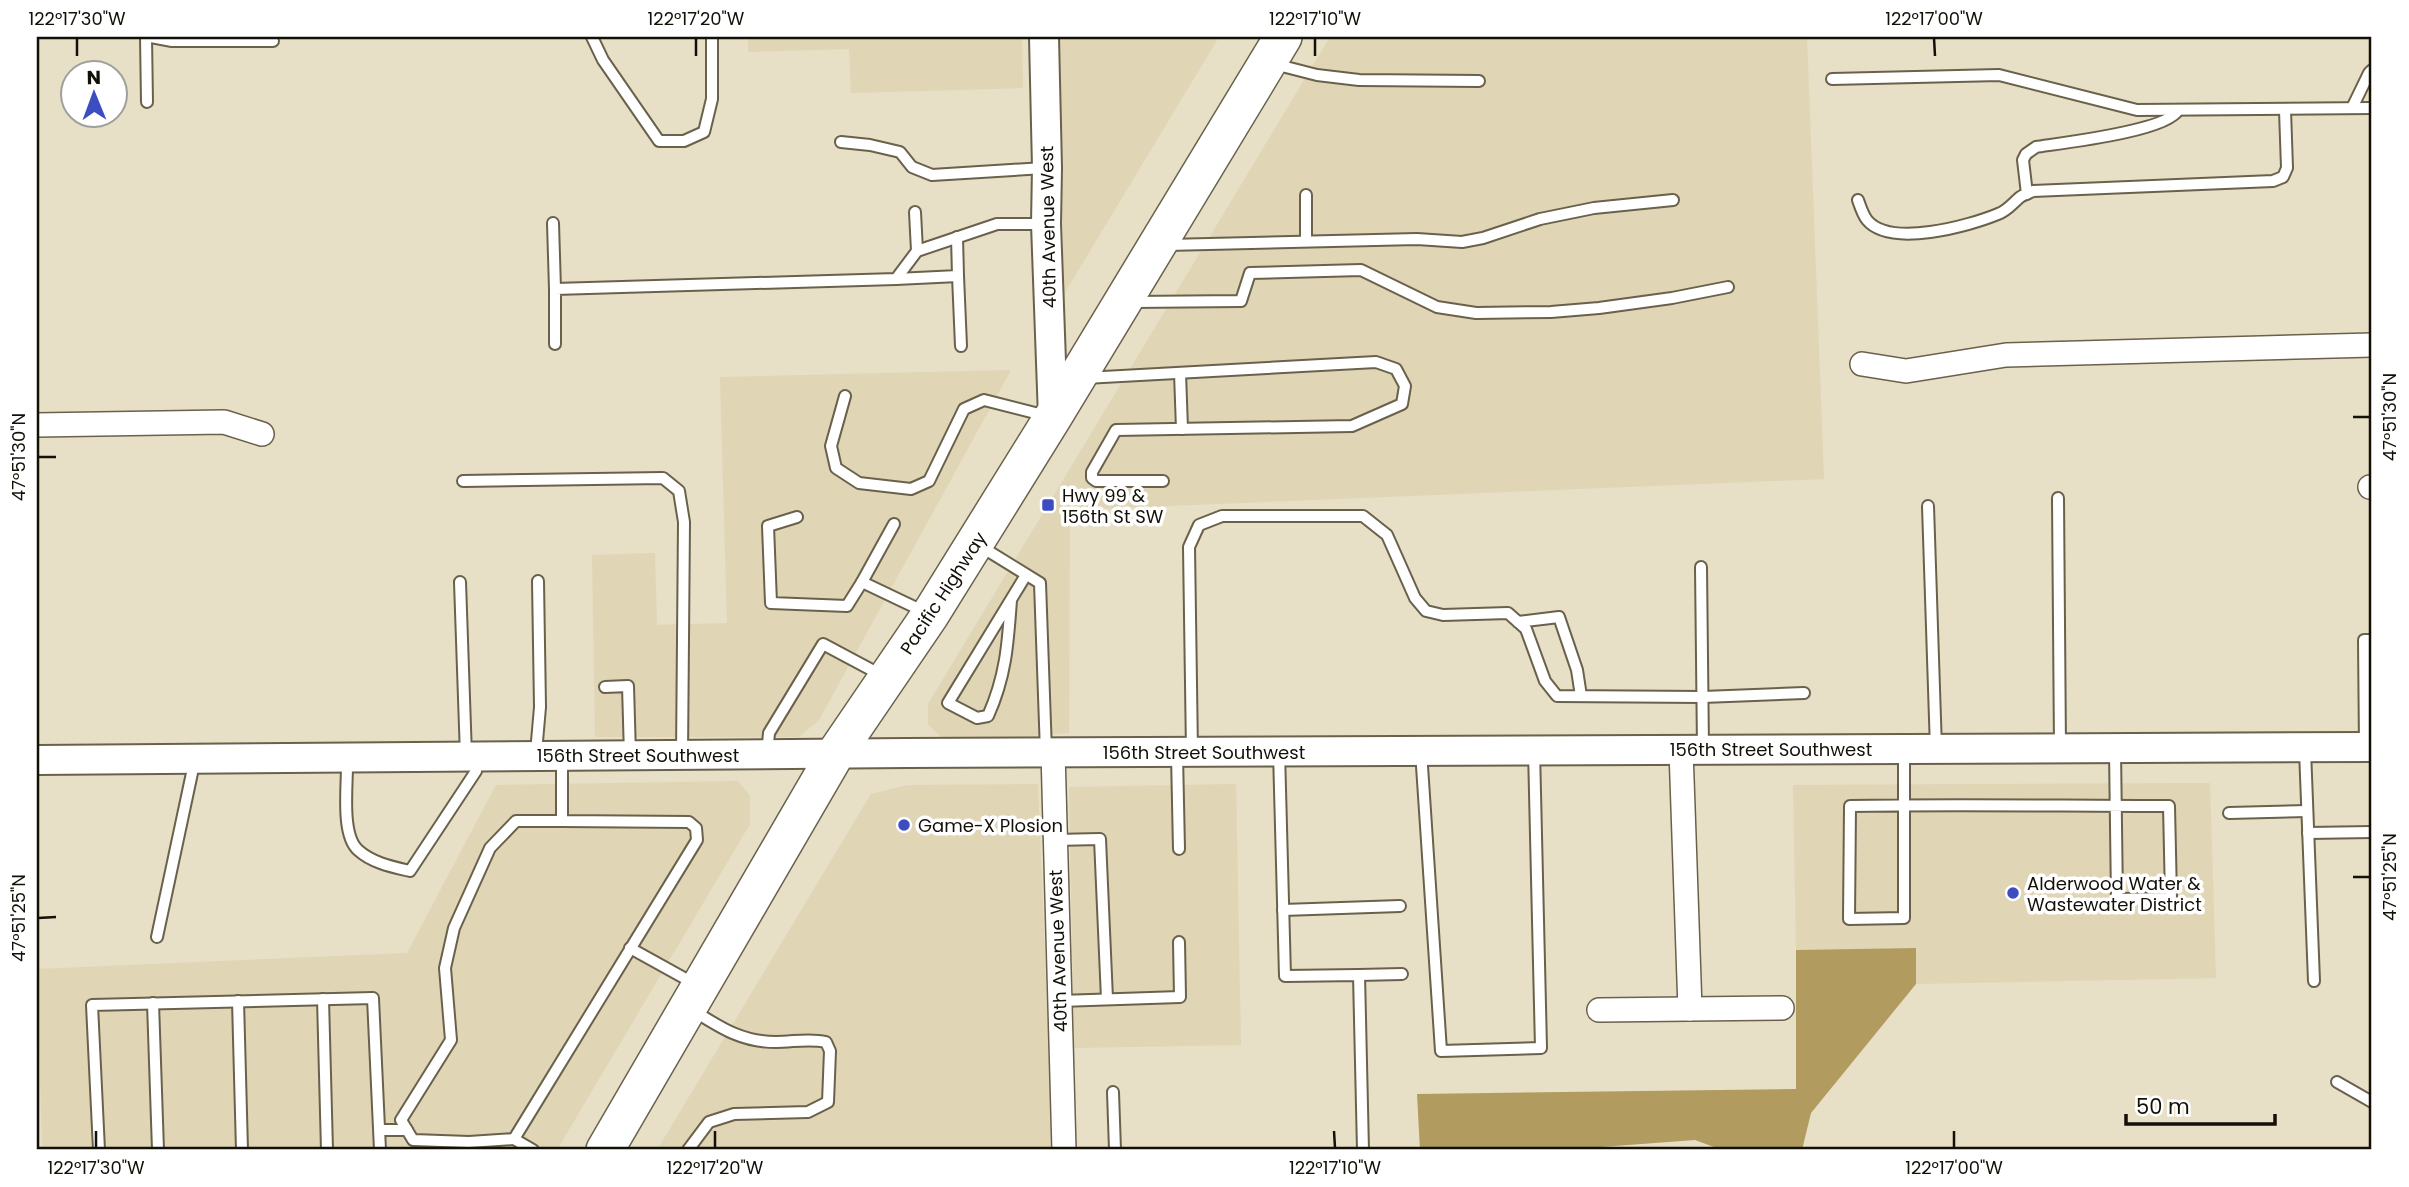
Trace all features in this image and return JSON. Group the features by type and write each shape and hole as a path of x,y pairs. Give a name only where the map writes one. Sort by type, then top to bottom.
{"highway":[{"name":"Pacific Highway","path":"612,1145 694,997 836,753 930,615 975,543 1275,49"}],"street":[{"name":"40th Avenue West","path":"1044,37 1046,224 1053,417"},
{"path":"1861,364 1906,371 2006,355 2372,345"},
{"path":"37,425 225,422 262,434"},
{"name":"156th Street Southwest","path":"37,760 836,753 2369,747"},
{"path":"1690,1009 1692,750"},
{"name":"40th Avenue West","path":"1050,752 1064,1150"},
{"path":"1599,1010 1782,1009"}],"lane":[{"path":"147,102 148,37 172,41 273,41"},
{"path":"592,37 603,60 659,141 684,141 704,132 712,99 712,37"},
{"path":"1275,49 1317,75 1359,80 1479,81"},
{"path":"2352,108 2372,70"},
{"path":"1832,79 1999,75 2137,110 2372,108"},
{"path":"2027,194 2023,159 2030,150 2167,121 2176,115 2178,110"},
{"path":"1858,201 1867,221 1882,230 1922,233 1960,226 2000,214 2014,205 2020,196 2033,191 2273,181 2283,177 2287,168 2285,110"},
{"path":"841,142 900,152 912,167 932,175 1047,168"},
{"path":"1306,195 1306,240"},
{"path":"1157,245 1306,240 1417,239 1462,242 1483,238 1540,219 1594,208 1673,200"},
{"path":"915,212 917,251"},
{"path":"553,223 555,344"},
{"path":"895,279 917,251 997,224 1046,224"},
{"path":"957,237 961,346"},
{"path":"1123,302 1241,301 1250,273 1347,270 1361,270 1437,307 1476,313 1599,308 1728,287"},
{"path":"555,289 958,276"},
{"path":"1077,378 1376,362 1396,369 1405,386 1402,404 1352,426 1116,430 1092,472 1092,478 1096,481 1163,481"},
{"path":"1180,373 1182,429"},
{"path":"845,396 831,446 836,468 859,483 911,489 929,481 964,409 984,400 1053,417"},
{"path":"463,481 663,478 678,491 684,522 682,755"},
{"path":"2058,498 2060,748"},
{"path":"1928,506 1936,749"},
{"path":"797,516 768,526 771,603 847,606 894,524"},
{"path":"1179,849 1189,547 1199,525 1222,516 1363,516 1387,535 1415,598 1426,611 1443,615 1508,613 1526,629 1545,681 1557,696 1703,697 1804,693"},
{"path":"975,543 1040,583 1050,752"},
{"path":"1692,750 1703,697 1701,567"},
{"path":"1011,600 1007,661 999,692 988,716 977,718 948,703 1026,575"},
{"path":"538,581 540,707 562,821"},
{"path":"347,758 346,821 357,849 386,866 410,871 476,771 471,756 460,582"},
{"path":"862,582 930,615"},
{"path":"1518,622 1559,617 1577,670 1581,696"},
{"path":"2369,747 2364,640 2372,640"},
{"path":"767,754 769,733 822,644 887,678"},
{"path":"605,687 628,686 631,755"},
{"path":"2305,747 2314,981"},
{"path":"1904,749 1904,805 1903,918 1849,919 1850,806 1904,805 2116,806 2169,806 2171,898 2117,899 2116,806 2115,748"},
{"path":"1421,751 1441,1051 1541,1048 1534,750"},
{"path":"1279,751 1285,976 1402,974"},
{"path":"158,937 193,759"},
{"path":"2229,813 2307,811"},
{"path":"514,1139 697,840 696,828 689,821 516,821 490,849 454,928 445,968 451,1040 401,1120 413,1140 469,1142 514,1139 533,1150"},
{"path":"2308,833 2372,832"},
{"path":"1055,840 1100,839 1107,999"},
{"path":"1283,909 1400,906"},
{"path":"1059,1001 1180,997 1179,943"},
{"path":"630,948 694,997 729,1034 748,1040 776,1042 813,1039 826,1042 830,1051 828,1102 808,1112 734,1114 709,1122 688,1150"},
{"path":"1359,975 1363,1150"},
{"path":"99,1150 92,1005 373,998 380,1150"},
{"path":"323,999 327,1150"},
{"path":"238,1001 242,1150"},
{"path":"153,1003 158,1150"},
{"path":"2337,1082 2372,1102"},
{"path":"1113,1092 1115,1150"},
{"path":"380,1130 407,1130"}],"shaded area":[{"path":"748,37 1022,37 1023,88 851,93 849,49 748,52"},
{"path":"1058,37 1219,37 1064,294"},
{"path":"1330,37 1807,37 1824,479 1070,510 1069,733 947,742 928,725 928,704"},
{"path":"1011,370 819,720 799,737 595,737 592,555 655,553 657,625 727,623 720,377"},
{"path":"738,781 750,796 750,824 557,1150 42,1150 37,969 407,953 496,785"},
{"path":"2210,783 2216,978 1916,984 1915,948 1796,950 1793,785"},
{"path":"1038,784 1053,1150 657,1150 871,794 908,785"},
{"path":"1236,784 1241,1045 1074,1048 1069,787"},
{"path":"1916,948 1916,984 1811,1113 1802,1150 1722,1150 1695,1140 1583,1150 1420,1150 1417,1094 1796,1089 1796,950"}],"place":[{"name":"Hwy 99 & 156th St SW","path":"1048,505"},
{"name":"Game-X Plosion","path":"904,825"},
{"name":"Alderwood Water & Wastewater District","path":"2013,893"}]}
